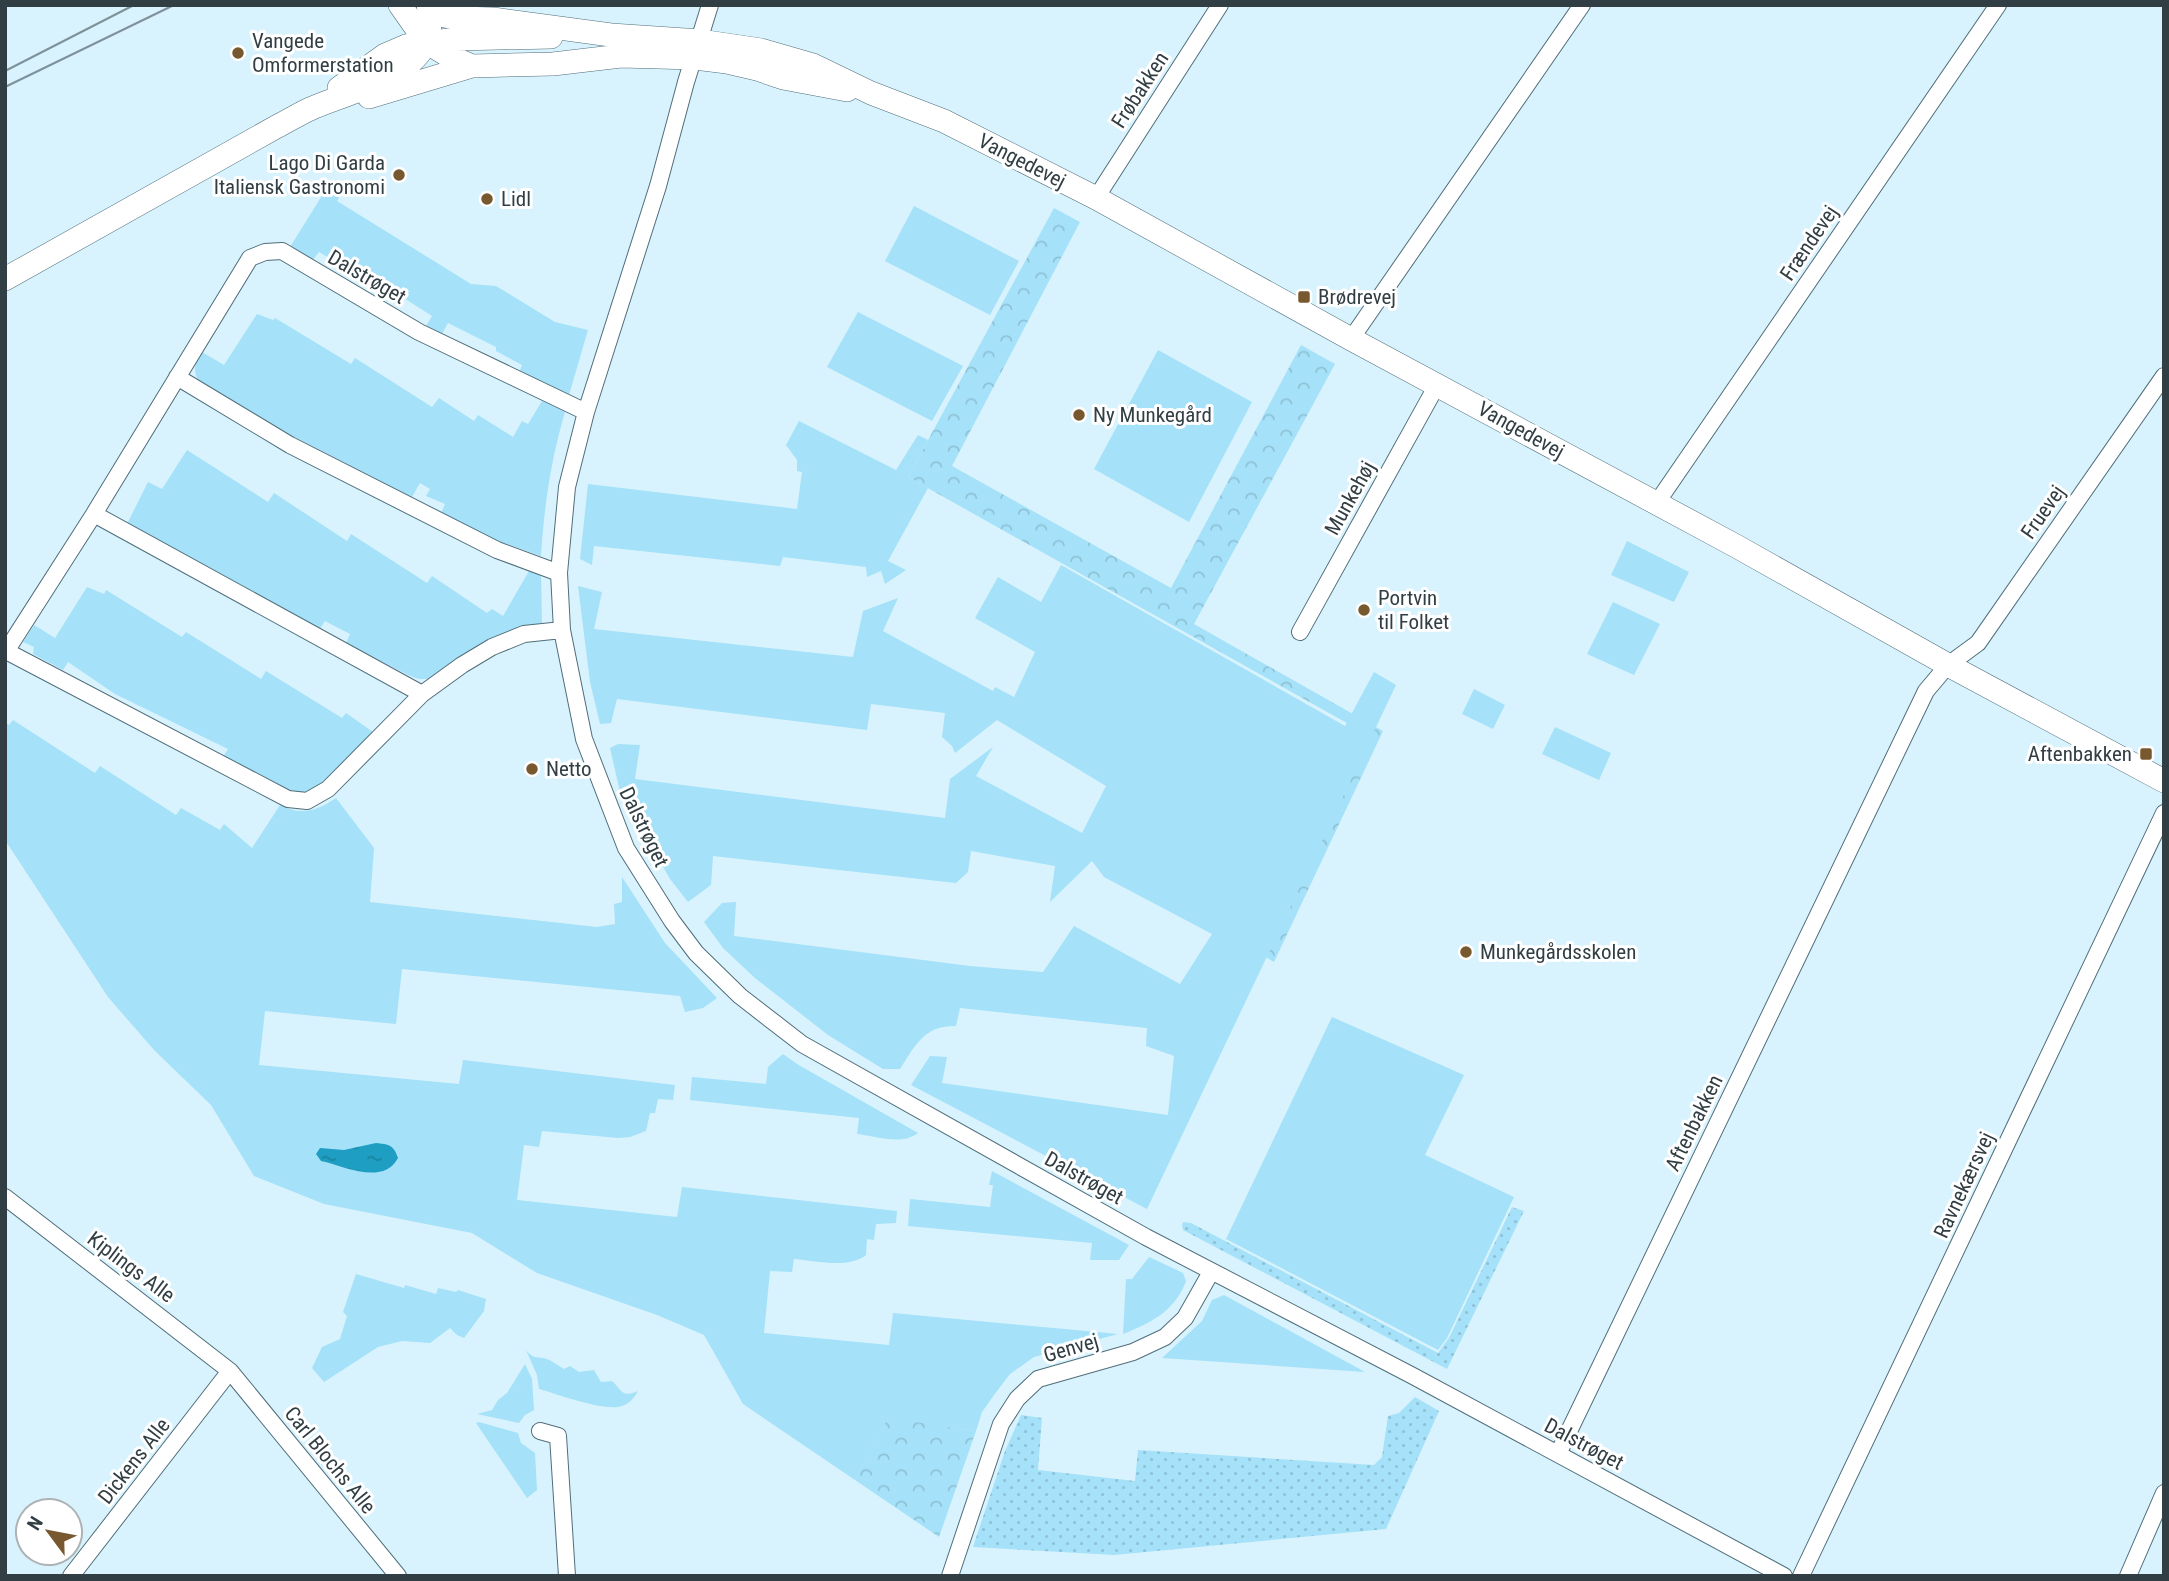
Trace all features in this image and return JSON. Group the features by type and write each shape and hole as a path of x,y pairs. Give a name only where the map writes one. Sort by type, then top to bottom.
{"street":[{"path":"385,5 430,52"},
{"path":"400,5 430,52"},
{"name":"Dalstrøget","path":"710,5 658,186 586,412 567,487 559,573 562,630 584,739 626,848 671,921 696,953 740,996 802,1044 1211,1272 1784,1576"},
{"name":"Frøbakken","path":"1096,198 1220,5"},
{"path":"1352,340 1582,5"},
{"name":"Frændevej","path":"1656,504 1998,5"},
{"path":"430,7 430,52"},
{"name":"Vangedevej","path":"430,7 445,16 493,19 697,50 807,83 871,93 944,121 1096,198 1352,340 1737,546 1948,665 2164,780"},
{"path":"5,279 308,110 394,72 430,52 458,47 472,39 611,35"},
{"name":"Vangedevej","path":"430,52 472,66 553,64 697,50"},
{"path":"394,72 430,52"},
{"name":"Dalstrøget","path":"562,630 524,634 492,647 462,665 422,694 331,787 307,801 288,799 6,652 94,514 250,258 265,252 282,251 419,332 586,412"},
{"name":"Fruevej","path":"1948,665 1978,643 2164,376"},
{"path":"177,377 302,451 497,550 559,573"},
{"name":"Munkehøj","path":"1300,632 1437,385"},
{"path":"94,514 422,694"},
{"name":"Aftenbakken","path":"1558,1454 1926,691 1948,665"},
{"name":"Ravnekærsvej","path":"1801,1576 2164,813"},
{"name":"Kiplings Alle","path":"5,1197 230,1371"},
{"name":"Genvej","path":"950,1576 1001,1424 1017,1399 1038,1379 1132,1352 1165,1337 1185,1318 1211,1272"},
{"name":"Dickens Alle","path":"71,1576 230,1371"},
{"name":"Carl Blochs Alle","path":"230,1371 398,1576"},
{"path":"540,1431 558,1436 567,1576"},
{"path":"2128,1576 2164,1493"}],"green space":[{"path":"328,186 341,194 337,201 471,284 496,286 555,322 588,330 569,395 519,373 522,365 496,351 496,347 448,323 442,334 426,326 432,316 319,252 312,261 290,247"},
{"path":"914,206 1019,261 990,315 885,261"},
{"path":"1054,208 1080,222 952,466 1171,588 1301,345 1335,364 1194,624 1383,731 1274,962 1257,952 1363,732 908,477"},
{"path":"858,312 963,366 932,421 827,367"},
{"path":"257,314 273,320 275,318 351,364 355,358 432,407 439,398 474,421 478,415 513,437 522,421 528,424 542,401 565,412 549,483 541,556 493,539 441,513 445,504 426,496 430,489 420,483 412,497 292,436 199,382 195,366 202,352 224,365"},
{"path":"1158,350 1252,402 1189,522 1094,469"},
{"path":"799,421 896,470 918,435 928,440 908,477 928,488 888,561 906,570 885,584 881,571 867,577 866,567 783,557 780,566 594,546 592,565 580,559 588,484 797,509 802,472 797,471 797,460 786,445"},
{"path":"187,450 268,502 274,493 347,541 351,534 427,583 432,576 487,613 492,609 503,616 529,571 541,574 542,623 496,637 454,660 428,679 410,676 346,643 350,634 325,621 319,630 127,524 148,482 162,489"},
{"path":"1627,541 1689,572 1674,602 1611,575"},
{"path":"1061,565 1345,726 1374,672 1396,685 1147,1209 911,1085 930,1056 947,1057 942,1083 1168,1115 1174,1056 1146,1046 1147,1028 960,1008 956,1026 928,1033 916,1045 900,1069 883,1069 828,1035 755,978 723,948 704,922 722,903 736,902 734,936 970,966 1043,972 1074,926 1180,984 1212,934 1104,877 1092,861 1050,902 1055,866 971,851 968,872 956,883 713,856 711,885 688,902 670,879 620,792 610,748 618,744 640,745 635,779 945,818 950,779 993,747 976,776 1082,833 1106,786 997,720 955,753 942,737 945,713 871,704 867,730 617,699 611,723 600,724 590,682 578,586 602,592 594,629 853,657 863,611 898,598 883,631 993,691 995,687 1014,697 1035,652 975,618 998,577 1041,602"},
{"path":"87,587 104,594 106,590 182,637 186,632 261,679 266,671 342,718 346,713 373,732 331,777 313,790 296,793 263,780 223,757 228,749 115,694 68,662 63,670 33,654 34,647 23,642 34,625 55,638"},
{"path":"1613,602 1660,624 1634,675 1587,654"},
{"path":"1474,689 1505,705 1493,729 1462,714"},
{"path":"13,720 95,773 100,766 176,815 181,808 220,830 224,824 252,848 280,805 302,811 322,806 336,798 374,848 370,902 597,927 615,924 614,904 622,902 622,877 665,943 717,998 703,1008 685,1012 680,996 402,969 396,1024 265,1011 259,1065 459,1084 463,1060 675,1085 673,1100 658,1099 655,1113 650,1113 646,1131 630,1137 542,1131 539,1147 524,1145 517,1200 677,1217 682,1187 897,1211 896,1223 876,1224 874,1240 867,1239 866,1255 859,1259 832,1263 794,1259 792,1272 770,1271 764,1333 889,1345 893,1313 1118,1334 1034,1357 1010,1374 982,1412 976,1431 888,1418 855,1480 743,1404 704,1335 657,1315 537,1273 472,1233 324,1204 254,1176 211,1105 154,1050 108,997 5,840 5,723 9,725"},
{"path":"1555,727 1611,753 1599,780 1542,754"},
{"path":"1332,1017 1464,1075 1425,1155 1514,1197 1447,1338 1438,1350 1226,1239"},
{"path":"783,1054 918,1133 904,1139 880,1138 857,1134 859,1118 690,1100 692,1077 766,1084 768,1067"},
{"path":"992,1171 1129,1245 1119,1260 1090,1260 1092,1243 908,1226 910,1199 990,1207 993,1185 989,1185"},
{"path":"1512,1207 1524,1211 1447,1369 1183,1230 1182,1225 1183,1222 1191,1223 1438,1353 1449,1338"},
{"path":"1149,1257 1183,1273 1186,1281 1175,1300 1161,1315 1123,1334 1126,1279 1132,1279"},
{"path":"356,1274 436,1294 438,1288 456,1292 458,1290 486,1299 484,1311 464,1338 450,1328 430,1343 402,1341 378,1347 324,1382 312,1368 322,1347 340,1339 347,1316 343,1312"},
{"path":"1224,1295 1365,1372 1162,1358 1202,1321 1212,1300"},
{"path":"526,1350 564,1369 570,1366 579,1372 594,1370 601,1382 612,1381 625,1394 638,1391 627,1404 604,1407 539,1389 537,1375"},
{"path":"525,1364 532,1379 534,1410 525,1415 519,1423 477,1414 492,1410 498,1400 507,1393"},
{"path":"1415,1397 1439,1411 1386,1529 1114,1555 973,1547 1005,1451 1021,1415 1042,1418 1038,1470 1135,1481 1138,1450 1374,1465 1382,1457 1388,1416 1399,1413"},
{"path":"888,1417 976,1431 939,1537 855,1480"},
{"path":"476,1423 518,1433 521,1443 535,1453 537,1490 527,1498"}],"water":[{"path":"376,1143 390,1146 398,1158 383,1171 373,1173 321,1161 316,1154 320,1148 344,1150"}],"tram line":[{"path":"5,71 134,5"},
{"path":"5,87 174,5"}],"place":[{"name":"Vangede Omformerstation","path":"238,53"},
{"name":"Lago Di Garda Italiensk Gastronomi","path":"399,175"},
{"name":"Lidl","path":"487,199"},
{"name":"Brødrevej","path":"1304,297"},
{"name":"Ny Munkegård","path":"1079,415"},
{"name":"Portvin til Folket","path":"1364,610"},
{"name":"Aftenbakken","path":"2146,754"},
{"name":"Netto","path":"532,769"},
{"name":"Munkegårdsskolen","path":"1466,952"}]}
